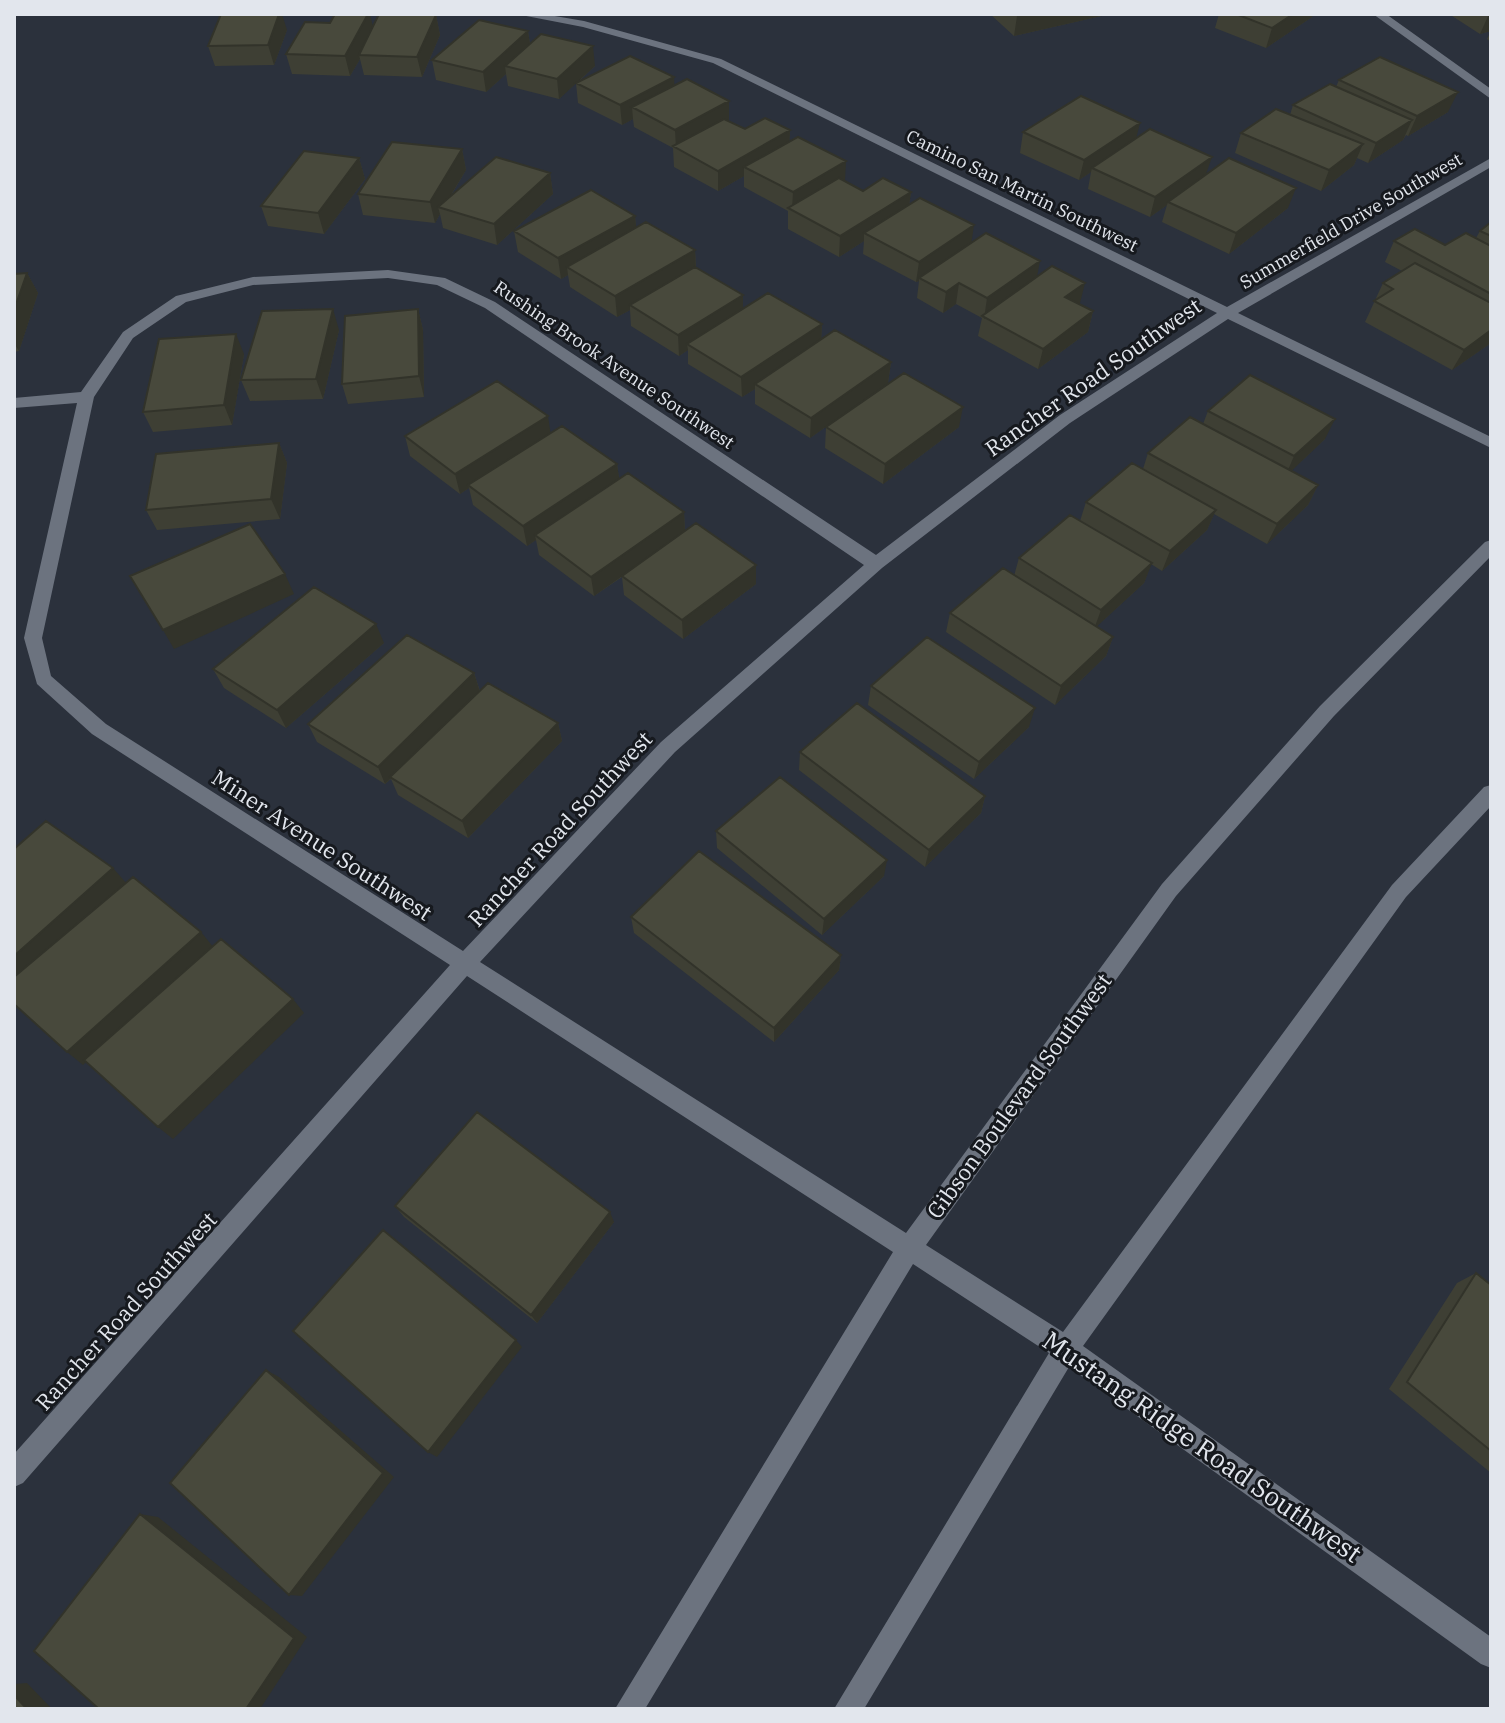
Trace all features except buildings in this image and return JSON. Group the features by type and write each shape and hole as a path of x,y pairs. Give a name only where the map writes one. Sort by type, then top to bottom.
{"street":[{"name":"Camino San Martin Southwest","path":"522,14 584,24 717,61 1491,443"},
{"path":"1379,14 1491,95"},
{"name":"Summerfield Drive Southwest","path":"1229,312 1491,162"},
{"name":"Rushing Brook Avenue Southwest","path":"86,397 128,335 181,299 253,281 388,274 440,281 490,305 876,564"},
{"name":"Rancher Road Southwest","path":"14,1474 464,965 668,747 876,564 1065,419 1229,312"},
{"path":"14,403 86,397"},
{"name":"Miner Avenue Southwest","path":"86,397 33,638 43,679 99,729 909,1248"},
{"name":"Gibson Boulevard Southwest","path":"629,1709 909,1248 1169,890 1327,711 1491,546"},
{"path":"848,1709 1066,1349 1399,891 1491,793"},
{"name":"Mustang Ridge Road Southwest","path":"909,1248 1066,1349 1491,1654"}]}
